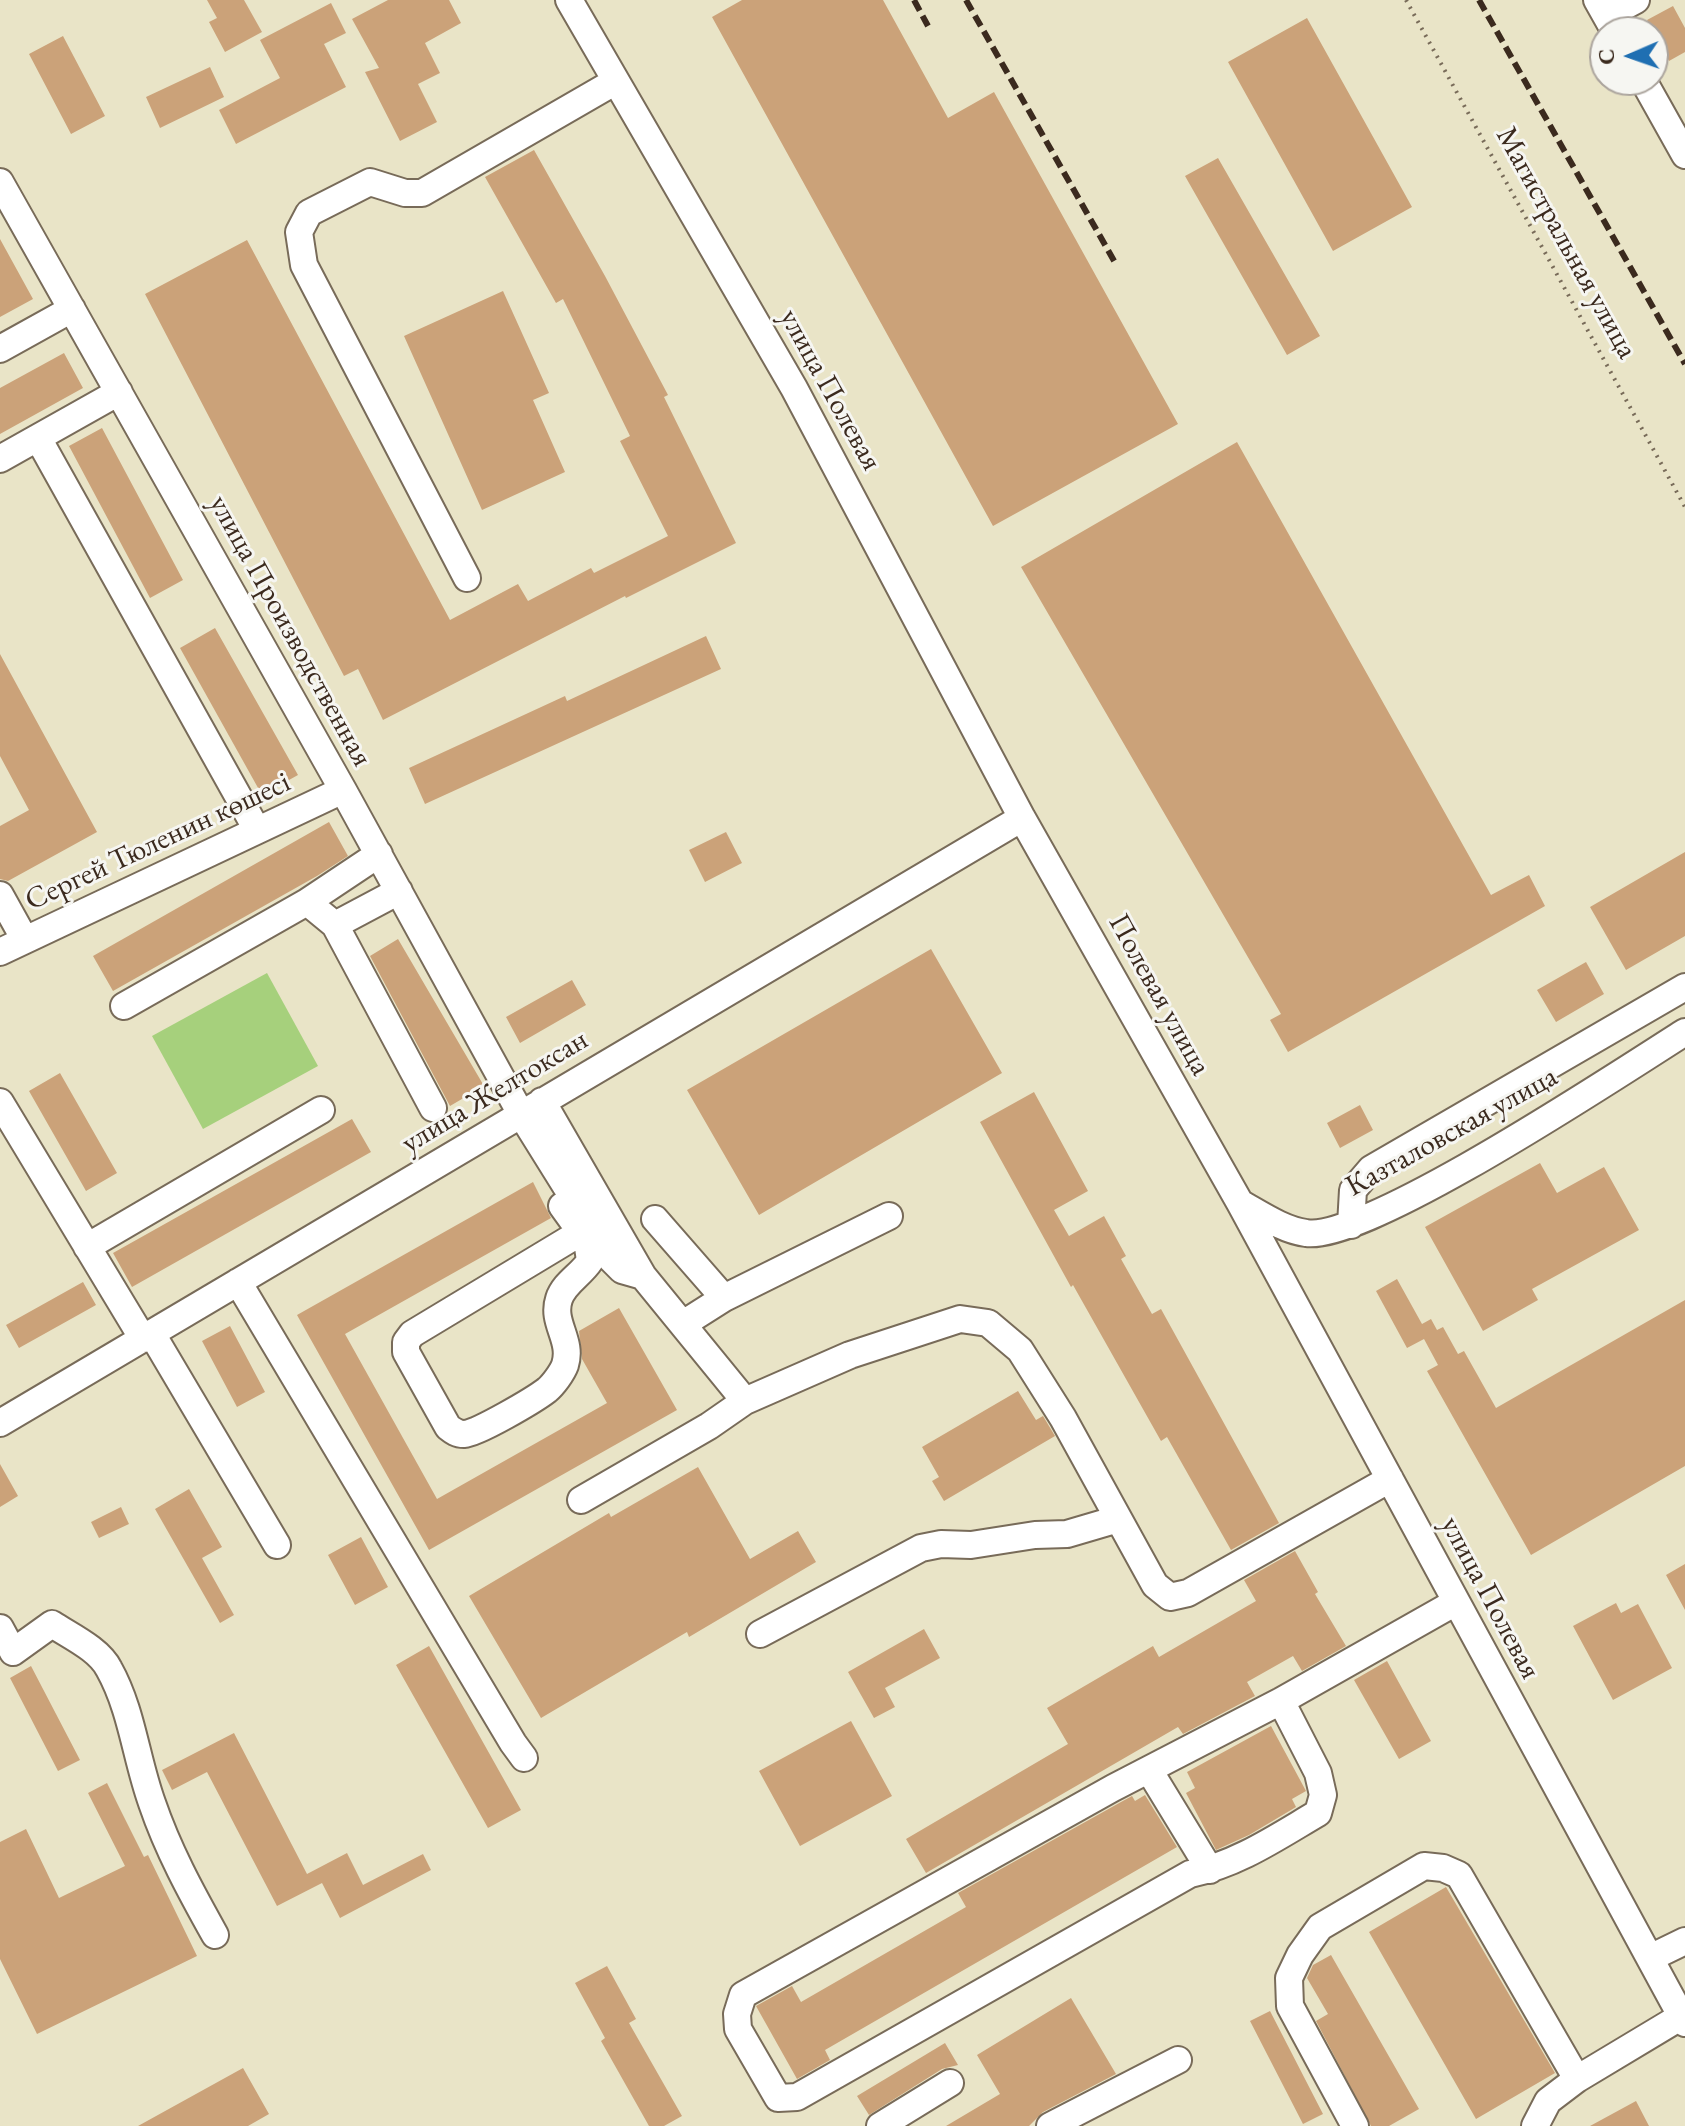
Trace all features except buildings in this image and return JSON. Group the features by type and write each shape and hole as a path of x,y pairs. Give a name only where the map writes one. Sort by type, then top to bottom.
{"street":[{"name":"улица Полевая","path":"569,0 794,388 1022,818"},
{"path":"1606,16 1636,0"},
{"path":"467,578 304,265 299,232 309,213 370,182 405,193 422,193 616,81"},
{"path":"1652,96 1685,155"},
{"name":"улица Производственная","path":"0,182 523,1113"},
{"path":"0,349 72,309"},
{"path":"0,459 119,392"},
{"path":"38,438 257,830"},
{"name":"Сергей Тюленин көшесі","path":"0,952 343,790"},
{"name":"улица Желтоксан","path":"0,1423 1022,818"},
{"name":"Полевая улица","path":"1022,818 1240,1203"},
{"path":"124,1006 307,902 379,854"},
{"path":"335,925 399,891"},
{"path":"0,895 25,940"},
{"path":"307,902 335,925 433,1108"},
{"path":"1351,1225 1353,1190 1371,1169 1685,987"},
{"name":"Казталовская улица","path":"1240,1203 1283,1226 1308,1234 1341,1229 1409,1197 1541,1123 1685,1032"},
{"path":"0,1102 87,1247 147,1336 277,1545"},
{"path":"87,1247 321,1110"},
{"path":"523,1113 588,1247 590,1261 562,1290 558,1302 557,1322 566,1341 567,1354 564,1368 549,1389 484,1427 469,1434 459,1434 448,1427 406,1352 406,1342 412,1334 580,1231"},
{"path":"523,1113 643,1276 745,1401"},
{"name":"улица Полевая","path":"1240,1203 1683,2020"},
{"path":"683,1324 724,1298 889,1216"},
{"path":"655,1219 724,1298"},
{"path":"238,1282 524,1758"},
{"path":"581,1500 709,1426 745,1401 850,1355 960,1319 988,1323 1020,1350 1063,1418 1155,1585 1170,1597 1188,1593 1390,1479"},
{"path":"760,1634 921,1548 1067,1534 1118,1519"},
{"path":"1281,1701 1318,1773 1323,1795 1318,1813 1245,1856 1210,1870 1190,1874 797,2097 778,2098 738,2029 737,2014 743,1995 1456,1602"},
{"path":"0,1628 13,1652 52,1624 87,1647 108,1666 133,1729 141,1770 169,1850 215,1935"},
{"path":"1149,1770 1210,1870"},
{"path":"1355,2126 1290,2006 1289,1978 1300,1955 1320,1927 1424,1866 1443,1868 1459,1875 1577,2079"},
{"path":"1650,1958 1685,1941"},
{"path":"1535,2126 1548,2101 1577,2079 1683,2020"},
{"path":"1050,2126 1178,2060"},
{"path":"880,2126 950,2083"}],"path":[{"name":"Магистральная улица","path":"1406,0 1685,507"}],"green space":[{"path":"267,973 318,1066 203,1129 152,1036"}],"railway":[{"path":"914,0 928,26"},
{"path":"966,0 1117,266"},
{"path":"1479,0 1685,364"}]}
